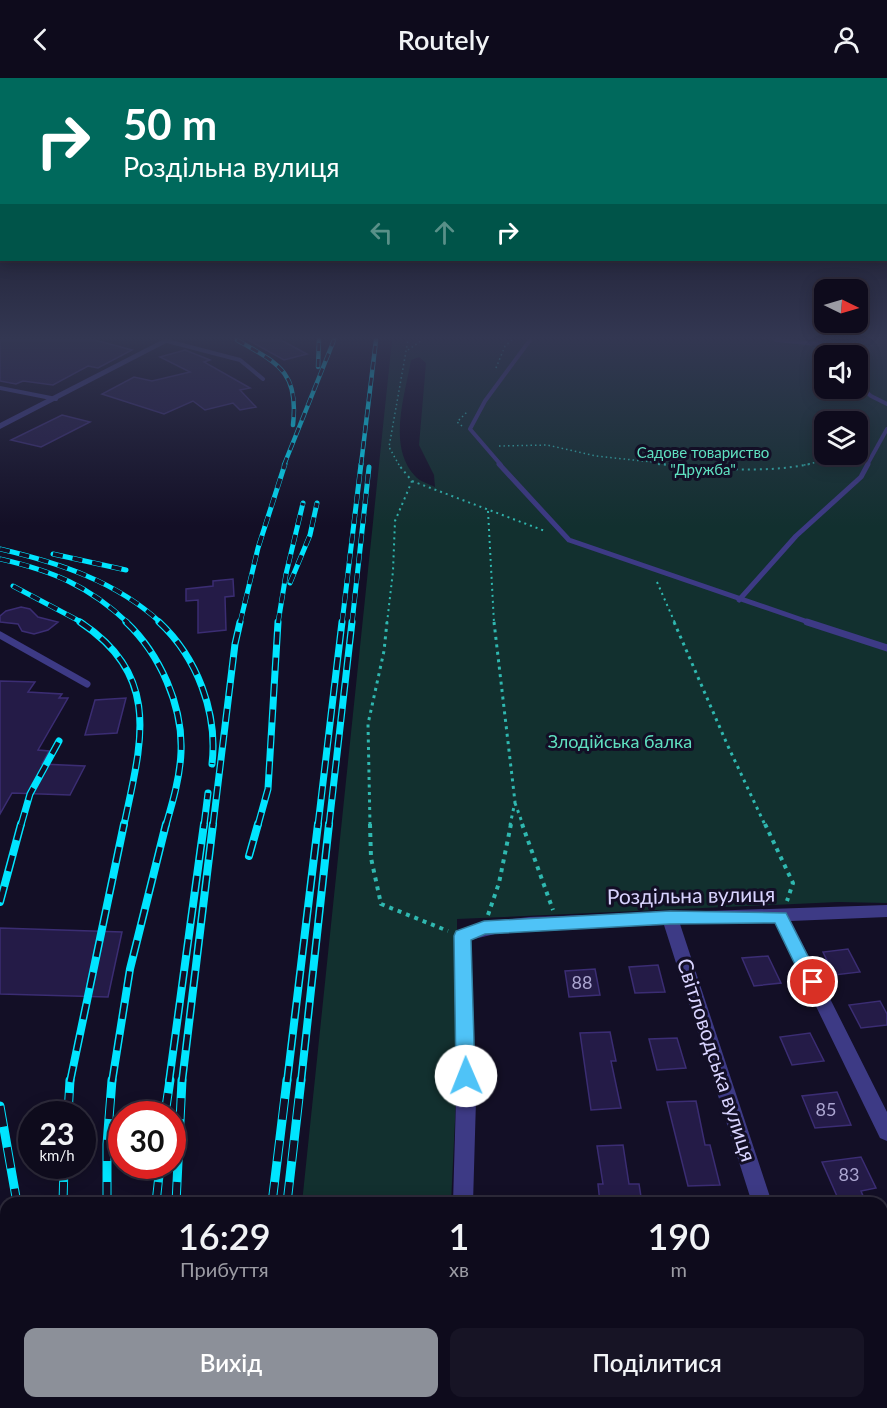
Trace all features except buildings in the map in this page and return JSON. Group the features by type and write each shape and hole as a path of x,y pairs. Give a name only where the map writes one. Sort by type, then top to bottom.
{"street":[{"path":"0,426 50,402"},
{"name":"Роздільна вулиця","path":"462,936 484,928 557,922 670,917 781,917 887,911"},
{"name":"Світловодська вулиця","path":"670,917 760,1197"},
{"path":"781,917 887,1132"},
{"path":"462,936 466,1100 463,1197"}],"lane":[{"path":"484,402 470,429 519,488 569,540 739,600 887,648"},
{"path":"739,600 796,536 861,477 887,429"},
{"path":"0,635 87,684"}],"path":[{"path":"397,402 389,447 393,457 412,481 569,540"},
{"path":"485,447 547,445 606,457 661,464 728,468 791,468 848,455 870,458"},
{"path":"412,481 395,521 393,570 384,651 368,724 371,858 381,904 462,936"},
{"path":"488,511 495,648 515,801 557,922"},
{"path":"646,568 656,579 727,744 794,883 781,917"},
{"path":"484,928 499,883 515,801"}],"green space":[{"path":"386,402 403,402 400,436 407,464 415,476 435,487 434,475 419,445 423,402 887,402 887,903 838,902 457,919 457,1079 451,1197 303,1197"}],"railway":[{"path":"293,425 294,402"},
{"path":"284,465 309,402"},
{"path":"361,465 369,402"},
{"path":"240,623 258,548 285,464"},
{"path":"342,623 361,464"},
{"path":"352,623 369,467"},
{"path":"278,623 286,574 303,503"},
{"path":"290,583 310,535 317,503"},
{"path":"0,549 65,567 106,585 144,608 161,623"},
{"path":"53,554 126,570"},
{"path":"0,559 37,569 69,582 99,599 128,623"},
{"path":"13,586 83,623"},
{"path":"80,622 106,643 124,665 135,689 139,713 139,739 124,825"},
{"path":"126,622 149,649 159,665 178,717 181,752 176,789 166,825"},
{"path":"159,622 184,652 202,687 212,725 212,764"},
{"path":"213,825 235,644 240,622"},
{"path":"258,825 268,789 278,622"},
{"path":"318,825 342,622"},
{"path":"329,825 352,622"},
{"path":"21,825 30,794 59,741"},
{"path":"204,825 208,793"},
{"path":"0,902 21,824"},
{"path":"70,1082 124,824"},
{"path":"112,1082 130,969 166,824"},
{"path":"169,1082 204,824"},
{"path":"182,1082 213,824"},
{"path":"249,856 258,824"},
{"path":"287,1082 318,824"},
{"path":"301,1082 329,824"},
{"path":"69,1101 70,1080"},
{"path":"107,1197 107,1144 112,1080"},
{"path":"167,1101 170,1080"},
{"path":"176,1197 182,1080"},
{"path":"273,1197 287,1080"},
{"path":"288,1197 301,1080"},
{"path":"0,1106 16,1197"},
{"path":"63,1197 64,1179"},
{"path":"157,1197 159,1179"}],"route":[{"path":"466,1076 462,936 484,928 670,917 781,917 813,982"}],"park label":[{"name":"Садове товариство \"Дружба\"","path":"703,462"},
{"name":"Злодійська балка","path":"620,742"}]}
